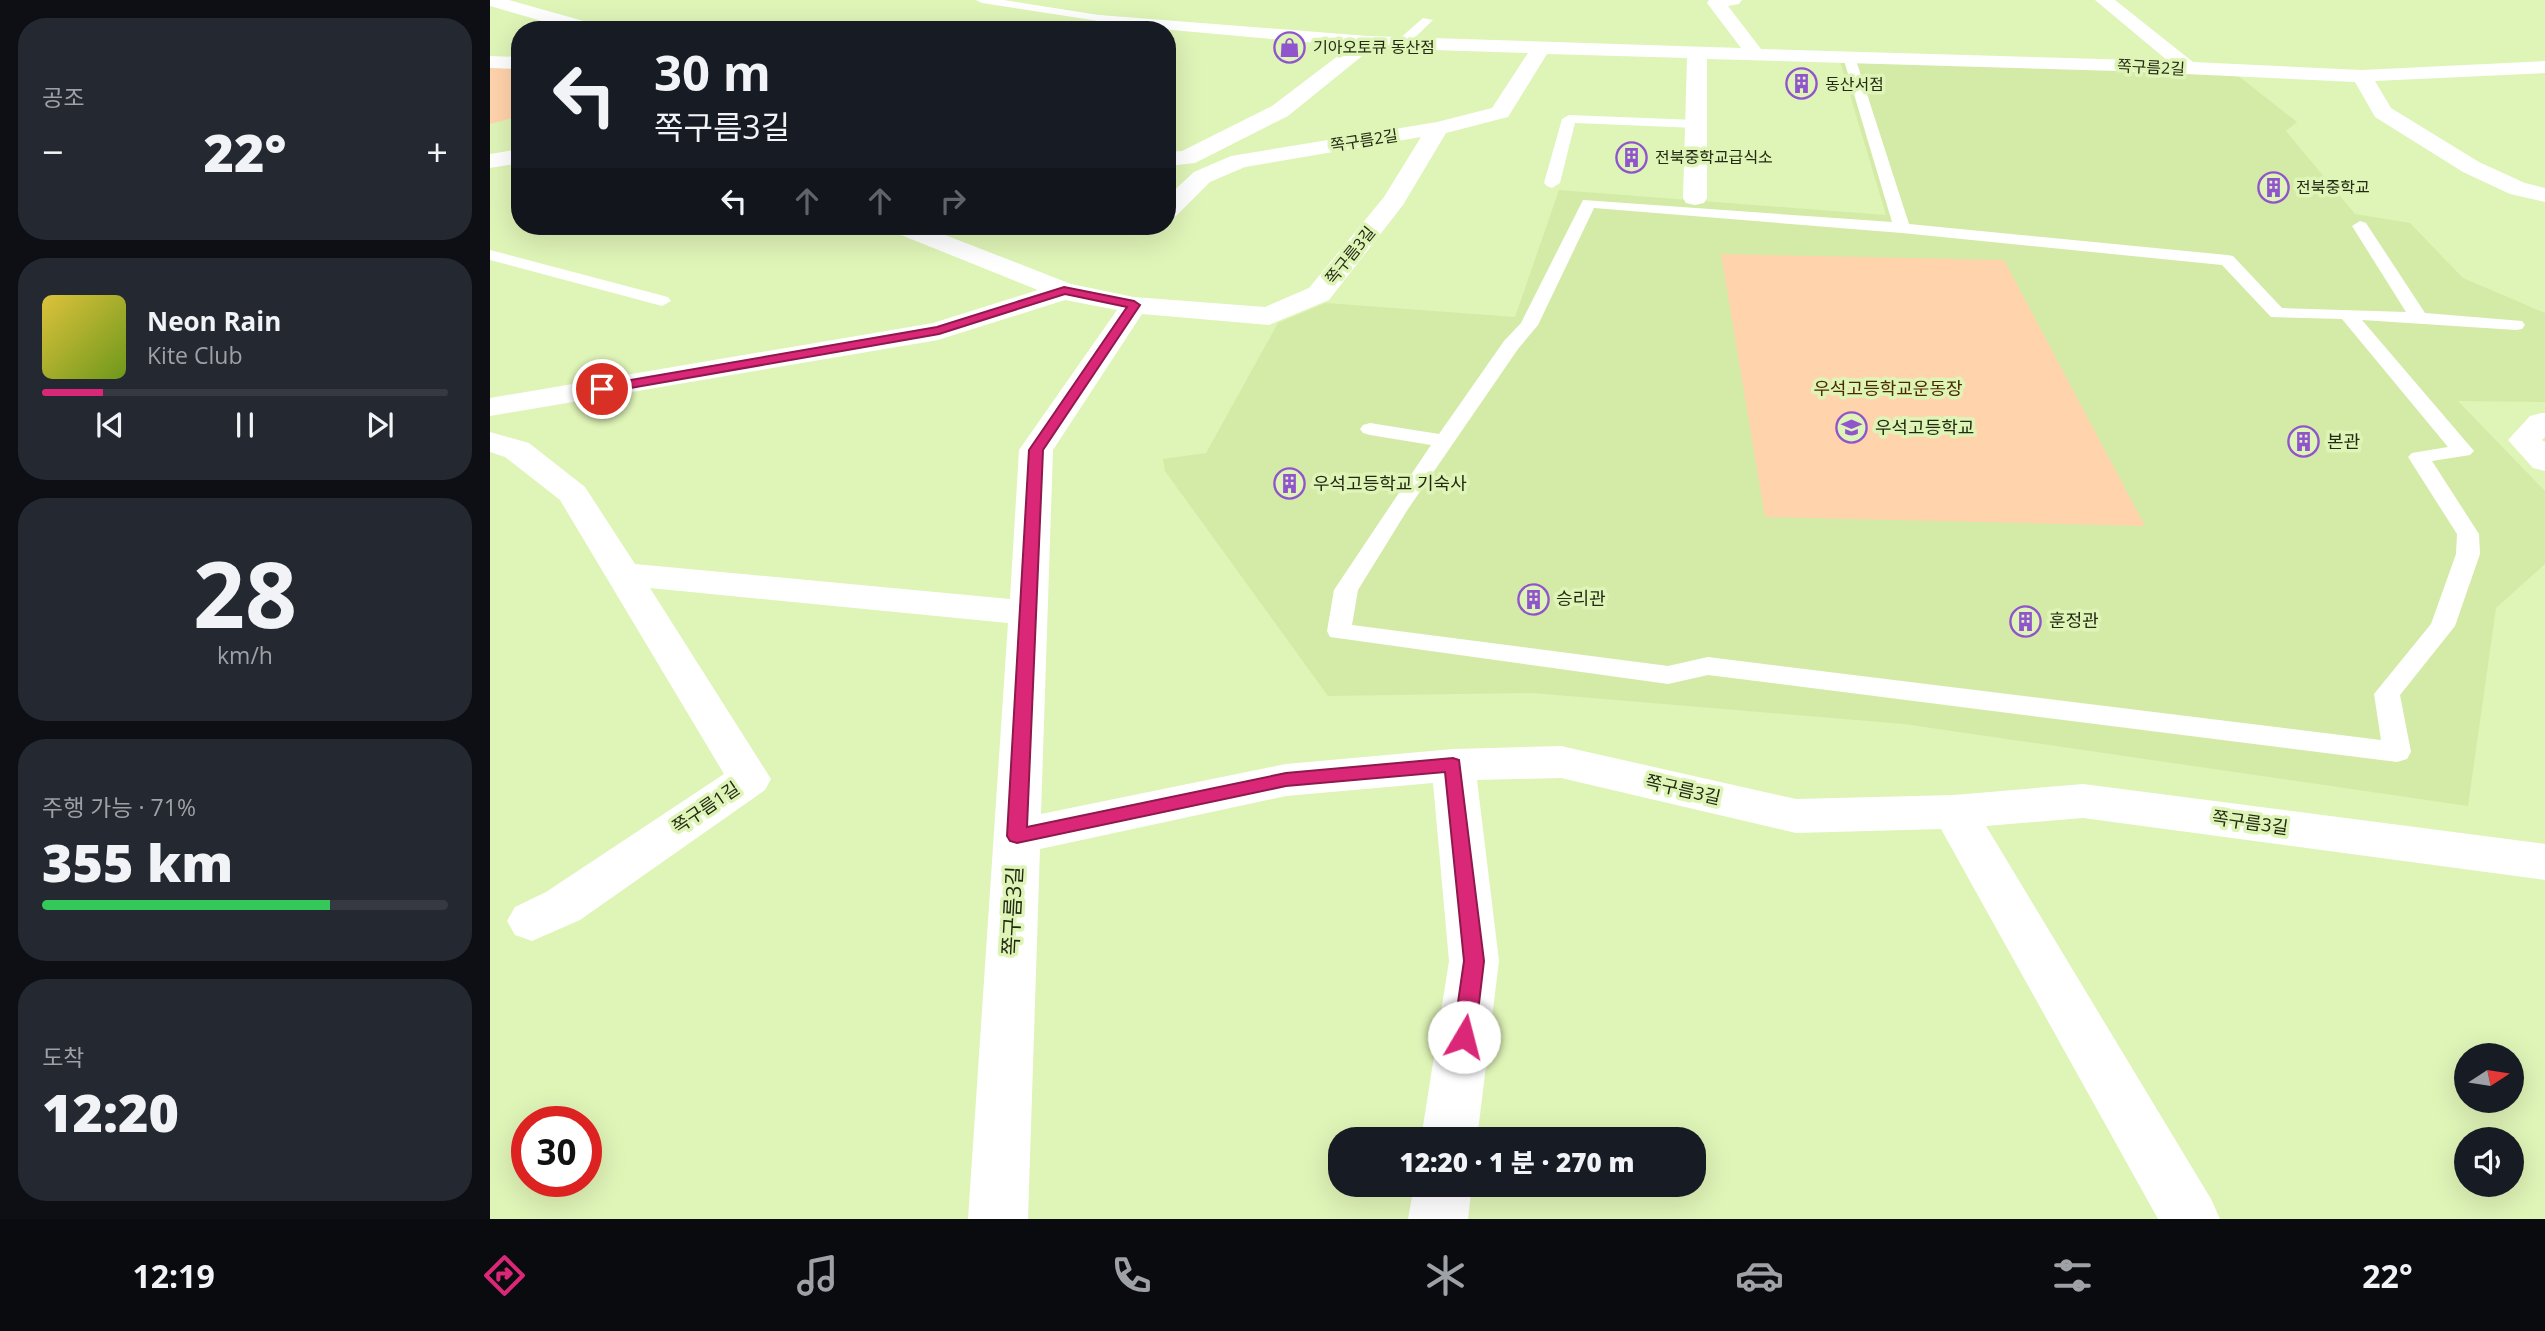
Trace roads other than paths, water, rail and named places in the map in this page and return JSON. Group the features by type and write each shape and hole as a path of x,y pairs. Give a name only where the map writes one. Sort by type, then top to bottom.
{"street":[{"path":"490,0 562,21"},
{"path":"1733,0 1716,3 1756,55"},
{"path":"2104,0 2188,68"},
{"path":"1099,21 1144,4"},
{"name":"쪽구름2길","path":"1104,19 1128,21"},
{"name":"쪽구름2길","path":"1176,25 1402,43 2362,76 2545,67"},
{"path":"1176,159 1187,158 1280,111 1368,41"},
{"name":"쪽구름2길","path":"1176,202 1202,177 1239,161 1438,128 1500,112 1541,48"},
{"path":"1695,198 1697,53"},
{"path":"490,62 511,63"},
{"path":"2362,76 2383,112 2471,167 2518,189 2545,195"},
{"name":"쪽구름3길","path":"1134,305 1269,316 1319,294 1394,200 1438,128"},
{"path":"490,161 511,158"},
{"path":"923,235 1064,291 1134,305 1036,450 1017,836"},
{"path":"490,407 939,331 1064,291"},
{"path":"2545,424 2541,423 2524,440 2545,461"},
{"name":"쪽구름1길","path":"490,442 517,450 573,494 748,779 563,906 531,921"},
{"path":"622,574 1028,613"},
{"name":"쪽구름3길","path":"998,1219 1017,836 1286,779 1453,765 1561,762 1796,816 1954,812 2083,801 2545,862"},
{"path":"1451,1127 1474,961 1453,765"},
{"path":"1954,812 2190,1219"},
{"path":"1438,1219 1441,1197"}],"lane":[{"path":"982,0 1104,19"},
{"path":"1402,43 1427,19"},
{"path":"1849,57 1902,228"},
{"path":"1552,183 1569,118 1696,124"},
{"path":"2346,313 2463,451 2419,457 2468,534 2468,554 2443,626 2387,694 2397,752 1708,666 1668,676 1339,631 1346,590 1397,509 1529,325 1589,203 1902,228 2227,260 2277,313 2346,313 2516,325"},
{"path":"2360,226 2419,317"},
{"path":"490,255 662,301"},
{"path":"1370,429 1445,440"}],"place":[{"name":"기아오토큐 동산점","path":"1290,47"},
{"name":"동산서점","path":"1802,84"},
{"name":"전북중학교급식소","path":"1632,157"},
{"name":"전북중학교","path":"2273,187"},
{"name":"우석고등학교","path":"1852,428"},
{"name":"본관","path":"2304,442"},
{"name":"우석고등학교 기숙사","path":"1290,484"},
{"name":"승리관","path":"1533,599"},
{"name":"훈정관","path":"2026,621"}],"park label":[{"name":"우석고등학교운동장","path":"1888,389"}]}
